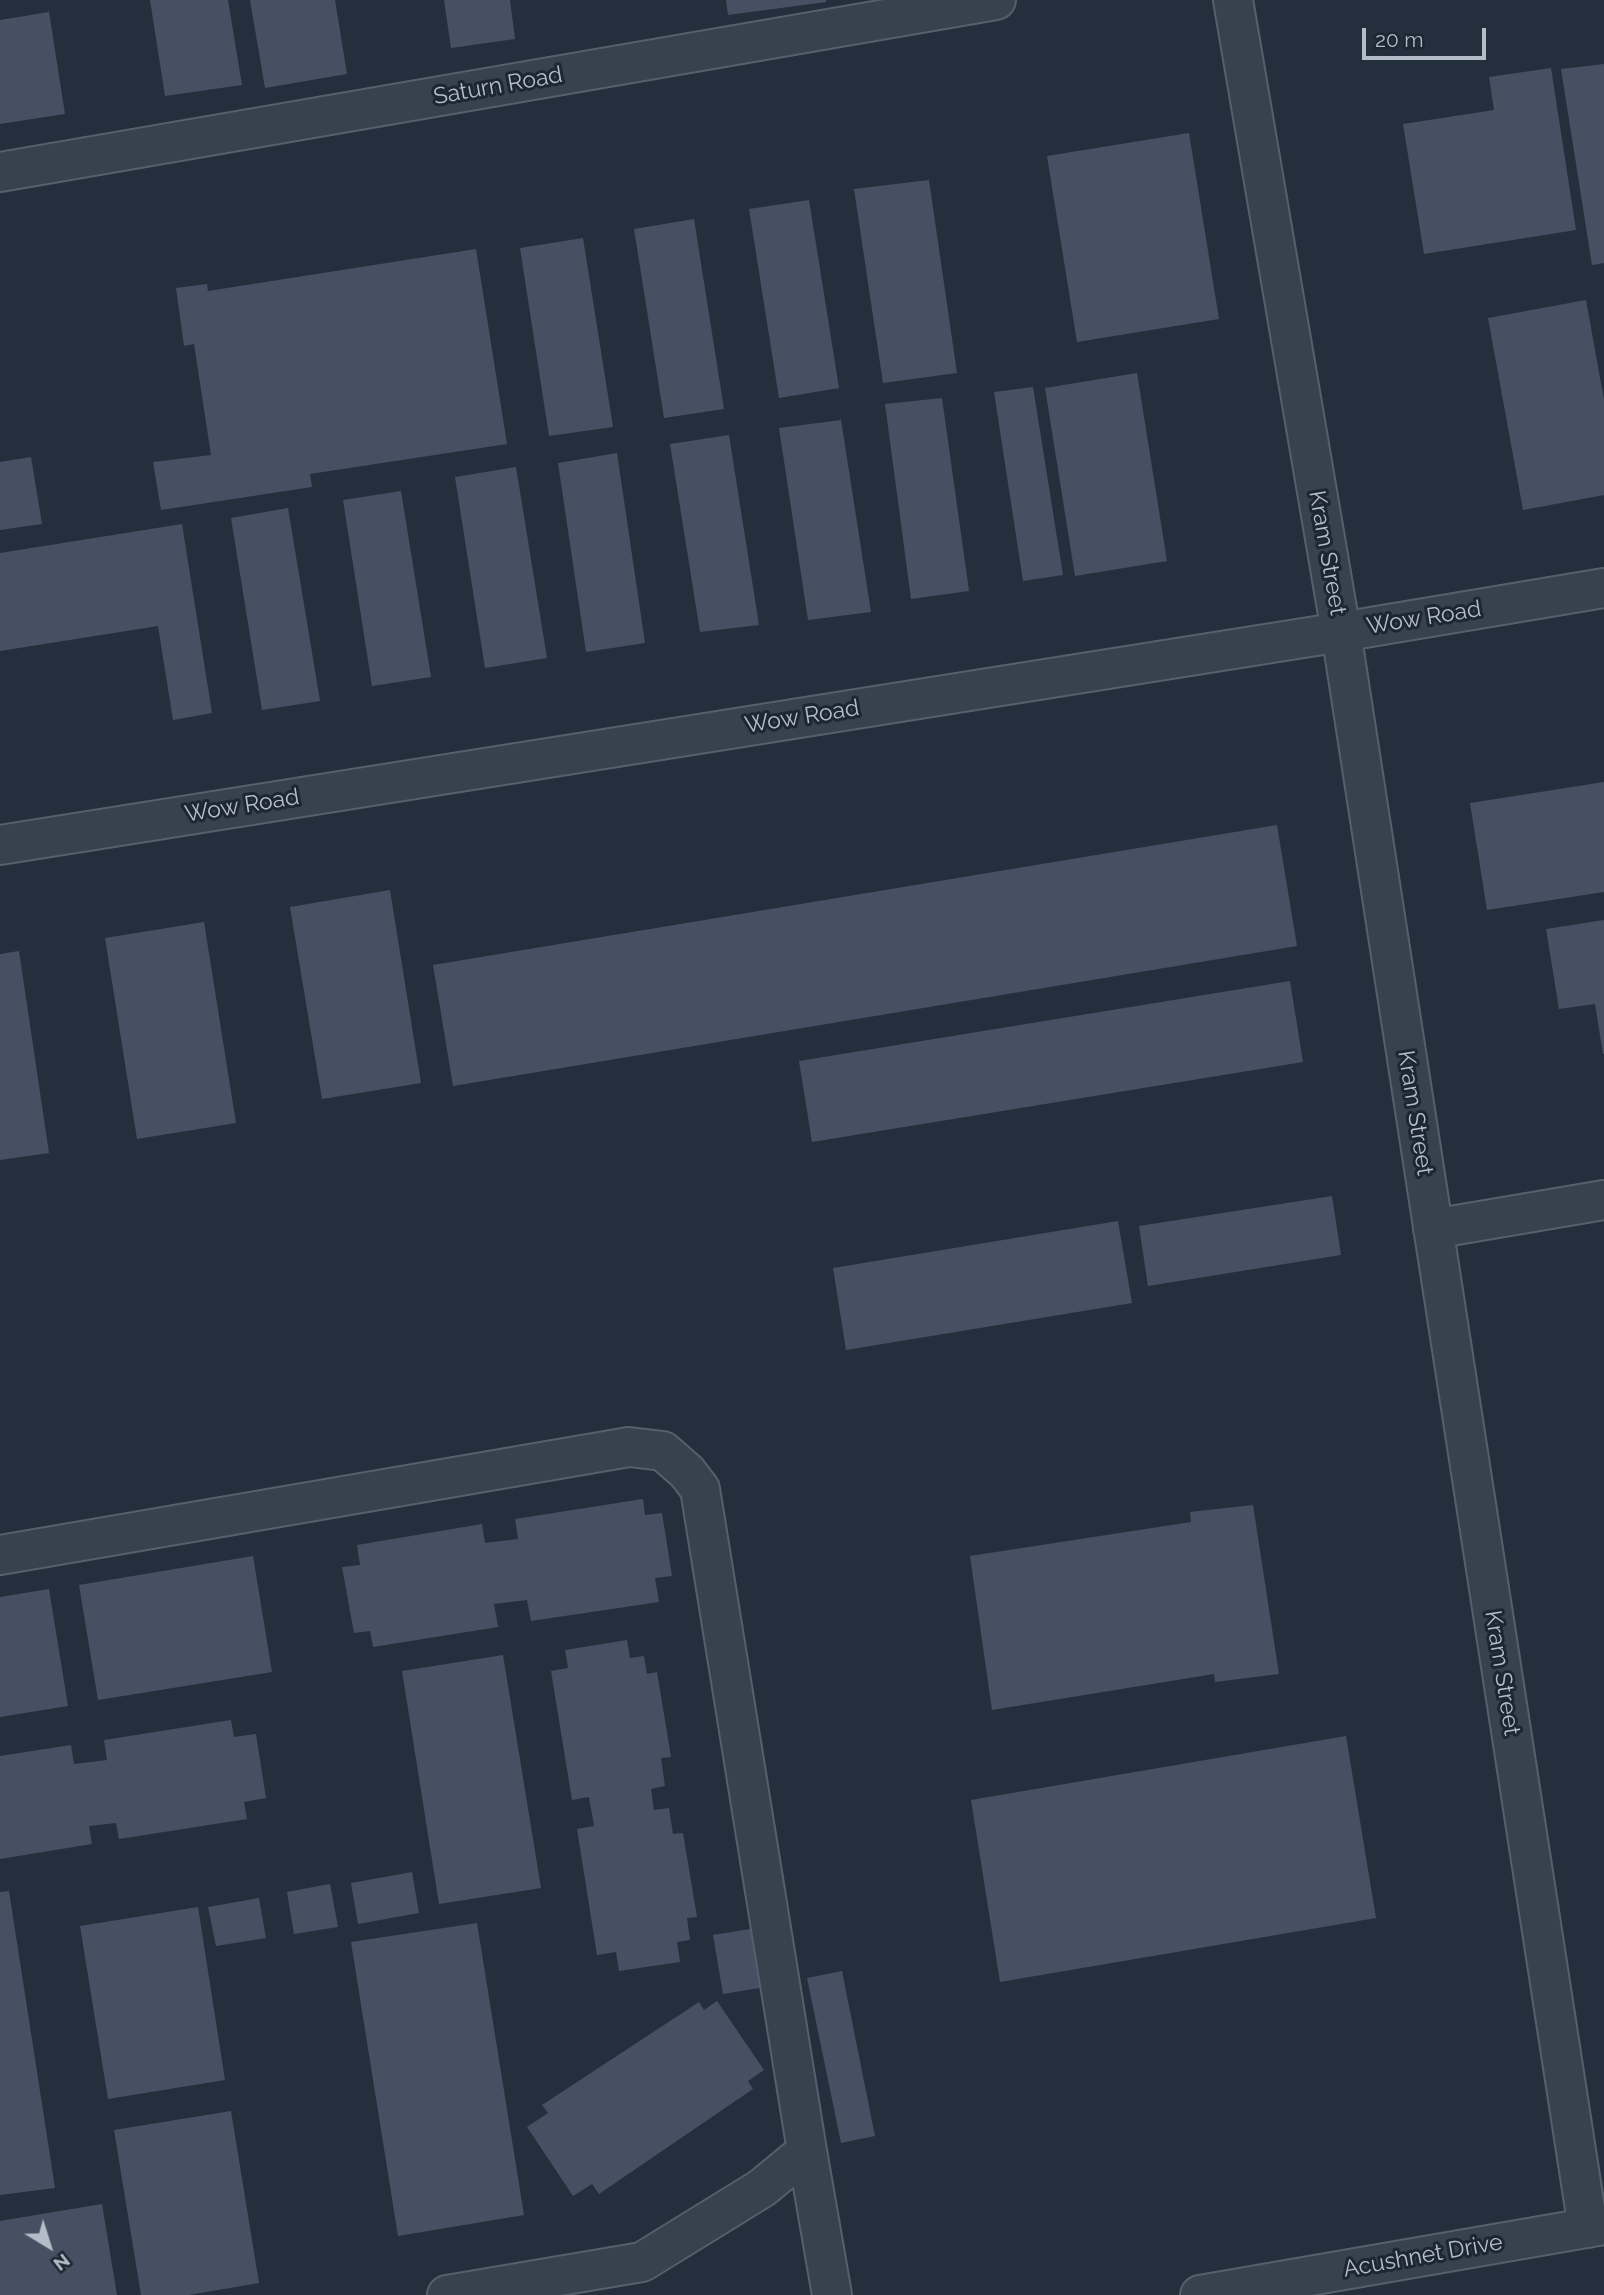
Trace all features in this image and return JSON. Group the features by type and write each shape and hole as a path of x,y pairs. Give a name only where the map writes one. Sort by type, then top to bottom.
{"street":[{"name":"Saturn Road","path":"0,172 996,0"},
{"name":"Kram Street","path":"1233,0 1340,632 1433,1228 1596,2227"},
{"name":"Wow Road","path":"0,845 1604,588"},
{"path":"1433,1228 1604,1200"},
{"path":"0,1555 628,1447 663,1451 687,1472 700,1489 832,2295"},
{"path":"447,2295 642,2262 762,2188 807,2151"},
{"name":"Acushnet Drive","path":"1200,2295 1596,2227"}],"building":[{"path":"150,0 228,0 242,85 165,96"},
{"path":"250,0 335,0 347,74 265,88"},
{"path":"444,0 510,0 515,39 451,48"},
{"path":"726,0 826,0 826,2 728,15"},
{"path":"49,12 65,114 0,124 0,20"},
{"path":"1604,64 1604,263 1592,265 1561,69"},
{"path":"1551,68 1576,230 1424,254 1403,124 1494,110 1489,77"},
{"path":"1189,133 1219,319 1077,342 1047,156"},
{"path":"929,180 957,373 883,383 854,189"},
{"path":"809,200 839,388 779,398 749,209"},
{"path":"694,219 724,409 664,418 634,229"},
{"path":"583,238 613,427 549,436 520,248"},
{"path":"476,249 507,444 310,474 312,487 161,510 153,462 211,455 194,344 184,346 176,288 207,284 208,291"},
{"path":"1586,300 1604,400 1604,495 1523,510 1488,318"},
{"path":"1137,373 1167,561 1075,576 1045,388"},
{"path":"1033,387 1063,575 1023,581 994,392"},
{"path":"942,398 969,591 911,599 885,404"},
{"path":"841,420 871,612 808,620 779,428"},
{"path":"729,435 759,625 700,632 670,444"},
{"path":"617,453 645,643 586,652 558,463"},
{"path":"31,457 42,524 0,530 0,462"},
{"path":"516,467 547,658 485,668 455,477"},
{"path":"401,491 431,677 372,686 343,500"},
{"path":"288,508 320,701 262,710 231,518"},
{"path":"182,524 212,713 173,720 158,626 0,651 0,553"},
{"path":"1604,782 1604,892 1487,910 1470,803"},
{"path":"1277,825 1297,946 453,1086 433,965"},
{"path":"390,890 421,1083 322,1099 290,907"},
{"path":"1604,920 1603,1054 1595,1004 1559,1009 1546,929"},
{"path":"204,922 236,1123 137,1139 105,938"},
{"path":"19,951 49,1153 0,1160 0,954"},
{"path":"1290,981 1303,1062 812,1142 799,1061"},
{"path":"1332,1196 1341,1255 1148,1286 1139,1226"},
{"path":"1118,1221 1132,1303 846,1350 833,1268"},
{"path":"643,1499 645,1515 662,1513 672,1576 655,1578 659,1602 531,1621 527,1600 494,1604 498,1627 373,1647 370,1631 354,1633 342,1567 360,1565 357,1545 482,1524 485,1543 518,1539 515,1519"},
{"path":"1253,1505 1279,1674 1215,1682 1214,1674 992,1710 970,1556 1191,1522 1190,1512"},
{"path":"253,1556 272,1672 98,1700 79,1585"},
{"path":"49,1589 68,1706 0,1717 0,1597"},
{"path":"627,1640 630,1658 644,1656 647,1674 657,1672 671,1757 661,1758 665,1786 651,1789 654,1810 669,1808 673,1834 683,1833 697,1917 687,1918 690,1940 677,1942 680,1962 619,1971 616,1952 597,1955 577,1829 594,1826 589,1797 572,1800 551,1671 568,1668 565,1650"},
{"path":"503,1655 541,1888 439,1904 402,1671"},
{"path":"231,1720 234,1737 256,1734 266,1798 244,1802 247,1819 119,1839 116,1823 89,1826 92,1844 0,1859 0,1756 71,1745 74,1764 107,1760 104,1740"},
{"path":"1346,1736 1376,1918 1000,1982 971,1800"},
{"path":"412,1872 419,1913 358,1924 351,1883"},
{"path":"330,1884 338,1927 294,1934 287,1892"},
{"path":"9,1891 55,2188 0,2195 0,1892"},
{"path":"259,1898 266,1938 216,1946 208,1907"},
{"path":"198,1907 225,2080 108,2099 80,1926"},
{"path":"477,1923 524,2215 398,2236 351,1942"},
{"path":"756,1928 765,1987 723,1994 713,1935"},
{"path":"842,1971 875,2136 841,2143 807,1978"},
{"path":"717,2001 764,2070 748,2081 753,2089 599,2194 592,2184 573,2196 527,2127 548,2113 542,2105 699,2002 704,2010"},
{"path":"231,2111 259,2283 189,2295 141,2295 114,2130"},
{"path":"102,2204 117,2295 0,2295 0,2221"}]}
